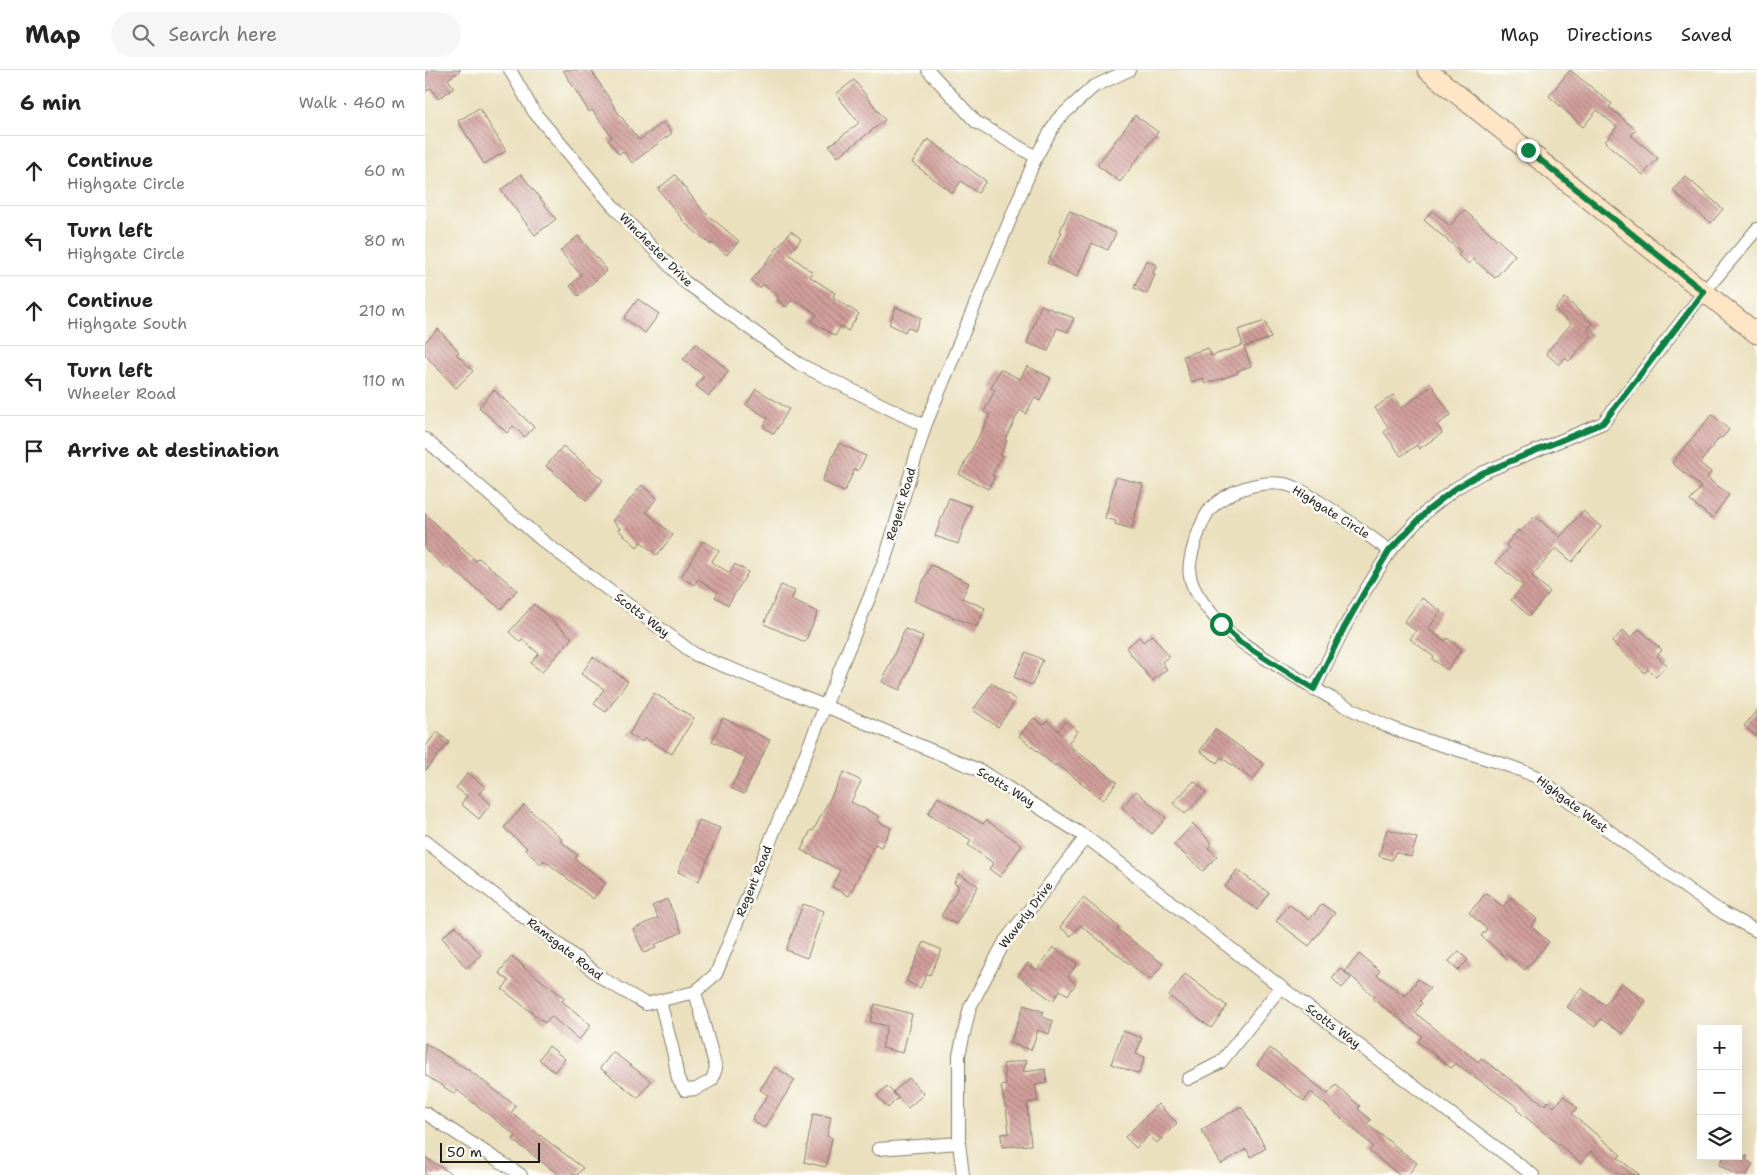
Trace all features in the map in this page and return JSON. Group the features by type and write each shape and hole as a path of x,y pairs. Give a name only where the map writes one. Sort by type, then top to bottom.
{"street":[{"name":"Winchester Drive","path":"510,70 534,112 613,206 685,282 799,364 925,426"},
{"path":"928,70 976,122 1036,156"},
{"name":"Regent Road","path":"717,974 885,559 925,426 1036,156 1057,120 1093,87 1129,70"},
{"path":"1427,70 1757,334"},
{"path":"1314,689 1344,628 1389,551 1428,510 1456,488 1482,473 1603,423 1704,292 1757,229"},
{"name":"Scotts Way","path":"425,439 544,542 696,655 981,771 1086,837 1281,988 1533,1175"},
{"name":"Highgate Circle","path":"1314,689 1240,642 1201,602 1190,576 1191,553 1200,528 1211,509 1227,496 1246,487 1265,484 1286,484 1340,515 1389,551"},
{"name":"Highgate West","path":"1314,689 1396,730 1428,742 1508,764 1537,777 1690,891 1723,913 1757,931"},
{"name":"Waverly Drive","path":"963,1175 959,1143 959,1055 970,1007 1005,941 1086,837"},
{"name":"Ramsgate Road","path":"425,841 605,980 646,1004 695,992 717,974"},
{"path":"1188,1078 1221,1062 1281,988"},
{"path":"659,1000 673,1051 678,1079 685,1090 696,1089 712,1080 716,1068 695,992"},
{"path":"425,1114 521,1175"},
{"path":"878,1149 959,1143"}],"building":[{"path":"431,70 461,70 448,79 454,88 438,99 431,88 425,92 425,74"},
{"path":"563,70 591,70 619,114 639,140 664,122 672,133 632,163 623,151 619,154 608,140 612,137 592,110 589,112"},
{"path":"1570,70 1612,104 1609,107 1636,130 1631,135 1658,158 1643,175 1605,142 1617,127 1597,110 1583,127 1549,96"},
{"path":"854,80 885,120 838,157 829,146 859,123 836,94"},
{"path":"479,108 506,151 484,164 458,121"},
{"path":"1135,115 1158,132 1120,182 1097,165"},
{"path":"928,139 986,181 978,193 961,181 953,193 912,163"},
{"path":"521,174 556,219 535,235 501,190"},
{"path":"675,175 703,211 739,241 727,255 712,243 711,245 686,224 658,189"},
{"path":"1685,176 1723,209 1711,223 1673,191"},
{"path":"1464,210 1515,255 1495,278 1473,259 1469,264 1458,255 1461,252 1424,220 1432,211 1450,226"},
{"path":"1069,211 1116,233 1108,250 1092,243 1077,277 1047,263 1062,232 1060,231"},
{"path":"791,231 801,239 789,254 813,273 810,277 835,293 833,297 859,314 848,331 841,326 835,336 812,321 817,314 793,299 786,307 777,300 779,297 763,284 760,288 751,281"},
{"path":"578,236 607,270 578,296 570,286 581,275 560,251"},
{"path":"1146,260 1156,265 1153,273 1155,274 1147,294 1134,288"},
{"path":"1565,298 1593,324 1587,330 1592,335 1569,361 1565,358 1559,365 1546,353 1571,324 1555,309"},
{"path":"638,299 659,314 645,333 624,318"},
{"path":"1041,305 1074,318 1068,332 1057,328 1048,351 1027,343"},
{"path":"896,307 921,318 915,331 907,327 905,332 889,324"},
{"path":"1265,321 1271,338 1244,347 1251,366 1237,371 1238,373 1205,384 1203,378 1191,382 1183,356 1208,348 1211,356 1243,345 1238,330"},
{"path":"438,329 459,352 456,354 473,371 456,388 425,355 425,342"},
{"path":"696,344 729,371 709,396 696,386 704,376 683,359"},
{"path":"1027,366 1051,378 1040,401 1034,398 1026,414 1020,410 1005,440 1007,441 1000,455 1002,456 992,475 995,476 988,489 959,474 990,415 984,412 995,390 991,388 1000,369 1020,379"},
{"path":"1432,386 1451,415 1437,425 1442,433 1419,449 1417,445 1401,456 1384,432 1389,428 1375,408 1393,395 1401,408"},
{"path":"756,389 789,409 774,434 763,427 768,418 746,405"},
{"path":"494,390 534,427 525,437 513,426 507,433 479,407"},
{"path":"1712,414 1729,430 1722,438 1720,437 1700,463 1711,472 1707,478 1729,495 1712,518 1690,501 1701,487 1672,463"},
{"path":"839,443 866,456 858,471 855,469 844,492 822,481"},
{"path":"563,446 603,480 586,500 546,466"},
{"path":"1116,477 1143,484 1132,529 1115,524 1116,521 1105,518"},
{"path":"642,485 657,498 646,512 673,535 657,555 641,542 637,547 618,530 620,528 612,521"},
{"path":"949,498 971,506 958,544 935,536"},
{"path":"1583,511 1601,527 1572,562 1556,548 1532,576 1550,592 1529,616 1511,600 1523,586 1496,563 1509,548 1506,545 1518,530 1520,532 1535,516 1560,537"},
{"path":"425,514 476,561 479,558 517,590 501,609 450,567 447,569 425,549"},
{"path":"703,541 719,551 711,562 730,573 735,564 748,572 728,605 715,597 718,592 698,579 694,585 681,577"},
{"path":"931,565 969,583 962,598 985,608 977,627 914,601"},
{"path":"781,585 795,591 791,600 818,612 805,642 764,624"},
{"path":"1422,598 1441,611 1428,629 1445,641 1447,638 1462,649 1447,670 1432,659 1434,657 1410,639 1416,631 1404,622"},
{"path":"534,604 572,638 542,672 531,663 539,654 522,639 520,642 509,632"},
{"path":"905,629 923,636 900,690 882,682"},
{"path":"1639,629 1662,650 1657,656 1667,665 1656,677 1648,669 1645,673 1612,642 1623,630 1631,638"},
{"path":"1152,635 1169,656 1162,662 1167,669 1152,681 1126,648 1139,637 1143,642"},
{"path":"1026,652 1043,660 1032,685 1014,677"},
{"path":"593,657 628,681 606,712 594,704 604,689 581,674"},
{"path":"992,683 1016,700 998,727 973,710"},
{"path":"654,693 694,718 672,754 645,738 642,742 629,734"},
{"path":"1757,710 1757,737 1744,726"},
{"path":"723,718 770,740 744,794 731,788 746,758 712,741"},
{"path":"1034,718 1043,725 1047,721 1058,731 1066,721 1078,731 1068,743 1071,747 1117,782 1103,800 1057,764 1055,766 1019,736"},
{"path":"1215,729 1264,764 1253,780 1221,757 1217,763 1200,751"},
{"path":"437,732 449,742 425,771 425,747"},
{"path":"844,772 861,781 851,802 879,816 877,821 891,828 881,847 875,844 849,896 832,887 840,870 801,850"},
{"path":"468,773 485,787 479,794 491,804 479,819 461,804 467,796 456,788"},
{"path":"1194,781 1206,792 1185,814 1173,803"},
{"path":"1136,791 1166,818 1152,834 1122,807"},
{"path":"938,797 983,824 986,820 1022,845 1000,877 989,869 993,863 968,845 971,840 928,814"},
{"path":"524,805 562,839 560,841 578,855 575,859 606,883 593,899 544,860 541,864 525,850 527,848 504,828"},
{"path":"699,820 720,828 699,881 678,872"},
{"path":"1193,824 1212,843 1208,848 1217,856 1203,871 1174,845"},
{"path":"1387,829 1417,838 1411,857 1395,852 1392,860 1379,856"},
{"path":"1237,870 1269,893 1257,910 1225,887"},
{"path":"959,874 978,886 956,924 941,916 959,886 954,883"},
{"path":"1486,893 1503,907 1511,897 1537,919 1531,926 1549,942 1525,970 1506,954 1504,956 1481,936 1487,929 1469,913"},
{"path":"1083,898 1119,927 1117,929 1163,964 1150,980 1080,925 1071,936 1060,927"},
{"path":"667,899 682,932 654,945 656,948 644,953 633,929 658,918 652,906"},
{"path":"803,904 824,911 807,958 786,950"},
{"path":"1289,904 1309,920 1322,904 1335,913 1309,946 1276,921"},
{"path":"456,926 481,955 466,968 442,937"},
{"path":"924,942 942,950 930,975 927,974 920,988 906,981"},
{"path":"1053,947 1077,964 1068,977 1076,983 1068,995 1060,990 1053,1001 1018,976 1028,963 1037,970"},
{"path":"1459,951 1468,960 1458,970 1449,961"},
{"path":"1359,954 1380,971 1377,975 1405,996 1418,979 1430,988 1420,1001 1422,1003 1415,1013 1478,1062 1481,1058 1545,1105 1548,1101 1554,1107 1564,1096 1577,1108 1572,1114 1621,1155 1618,1158 1640,1175 1619,1175 1591,1151 1581,1163 1517,1110 1519,1108 1455,1063 1451,1068 1418,1042 1422,1036 1373,999 1375,997 1345,971"},
{"path":"512,956 523,967 565,998 562,1001 591,1025 579,1040 551,1016 545,1023 502,989 509,981 499,973"},
{"path":"1340,968 1351,978 1342,988 1332,978"},
{"path":"1185,974 1227,1006 1211,1028 1169,996"},
{"path":"1621,983 1646,1001 1623,1034 1601,1019 1595,1027 1567,1007 1581,988 1605,1005"},
{"path":"875,1004 912,1014 903,1053 882,1048 887,1026 870,1022"},
{"path":"1024,1005 1044,1012 1041,1016 1053,1021 1049,1034 1038,1030 1031,1050 1010,1043"},
{"path":"1123,1031 1142,1038 1136,1054 1145,1057 1139,1074 1111,1064"},
{"path":"425,1043 470,1071 516,1106 511,1113 583,1168 577,1175 559,1175 513,1140 516,1136 457,1090 455,1094 425,1075"},
{"path":"549,1046 565,1059 554,1072 539,1059"},
{"path":"1270,1048 1328,1094 1336,1085 1360,1106 1358,1109 1371,1120 1367,1124 1417,1163 1408,1175 1399,1175 1369,1151 1373,1146 1311,1092 1304,1101 1257,1065"},
{"path":"613,1052 651,1081 638,1098 600,1068"},
{"path":"1027,1060 1023,1072 1045,1069 1047,1083 1035,1085 1038,1101 1027,1103 1031,1145 1002,1147 1001,1134 1009,1133 1006,1106 1001,1086 1006,1085 1003,1064"},
{"path":"775,1067 795,1080 764,1128 752,1119 768,1095 760,1090"},
{"path":"909,1078 924,1094 908,1108 893,1092"},
{"path":"887,1086 898,1098 888,1108 877,1096"},
{"path":"1158,1104 1177,1123 1157,1143 1149,1135 1136,1148 1125,1137"},
{"path":"1241,1106 1266,1148 1251,1157 1246,1149 1221,1164 1201,1130"},
{"path":"813,1114 831,1117 827,1136 832,1138 826,1167 804,1162"},
{"path":"1742,1156 1748,1156 1746,1160 1753,1164 1747,1175 1736,1175 1719,1165 1722,1160 1742,1160"},
{"path":"425,1157 453,1175 425,1175"}],"route":[{"path":"1221,624 1240,642 1314,689 1344,628 1389,551 1428,510 1456,488 1482,473 1603,423 1704,292 1528,150"}]}
